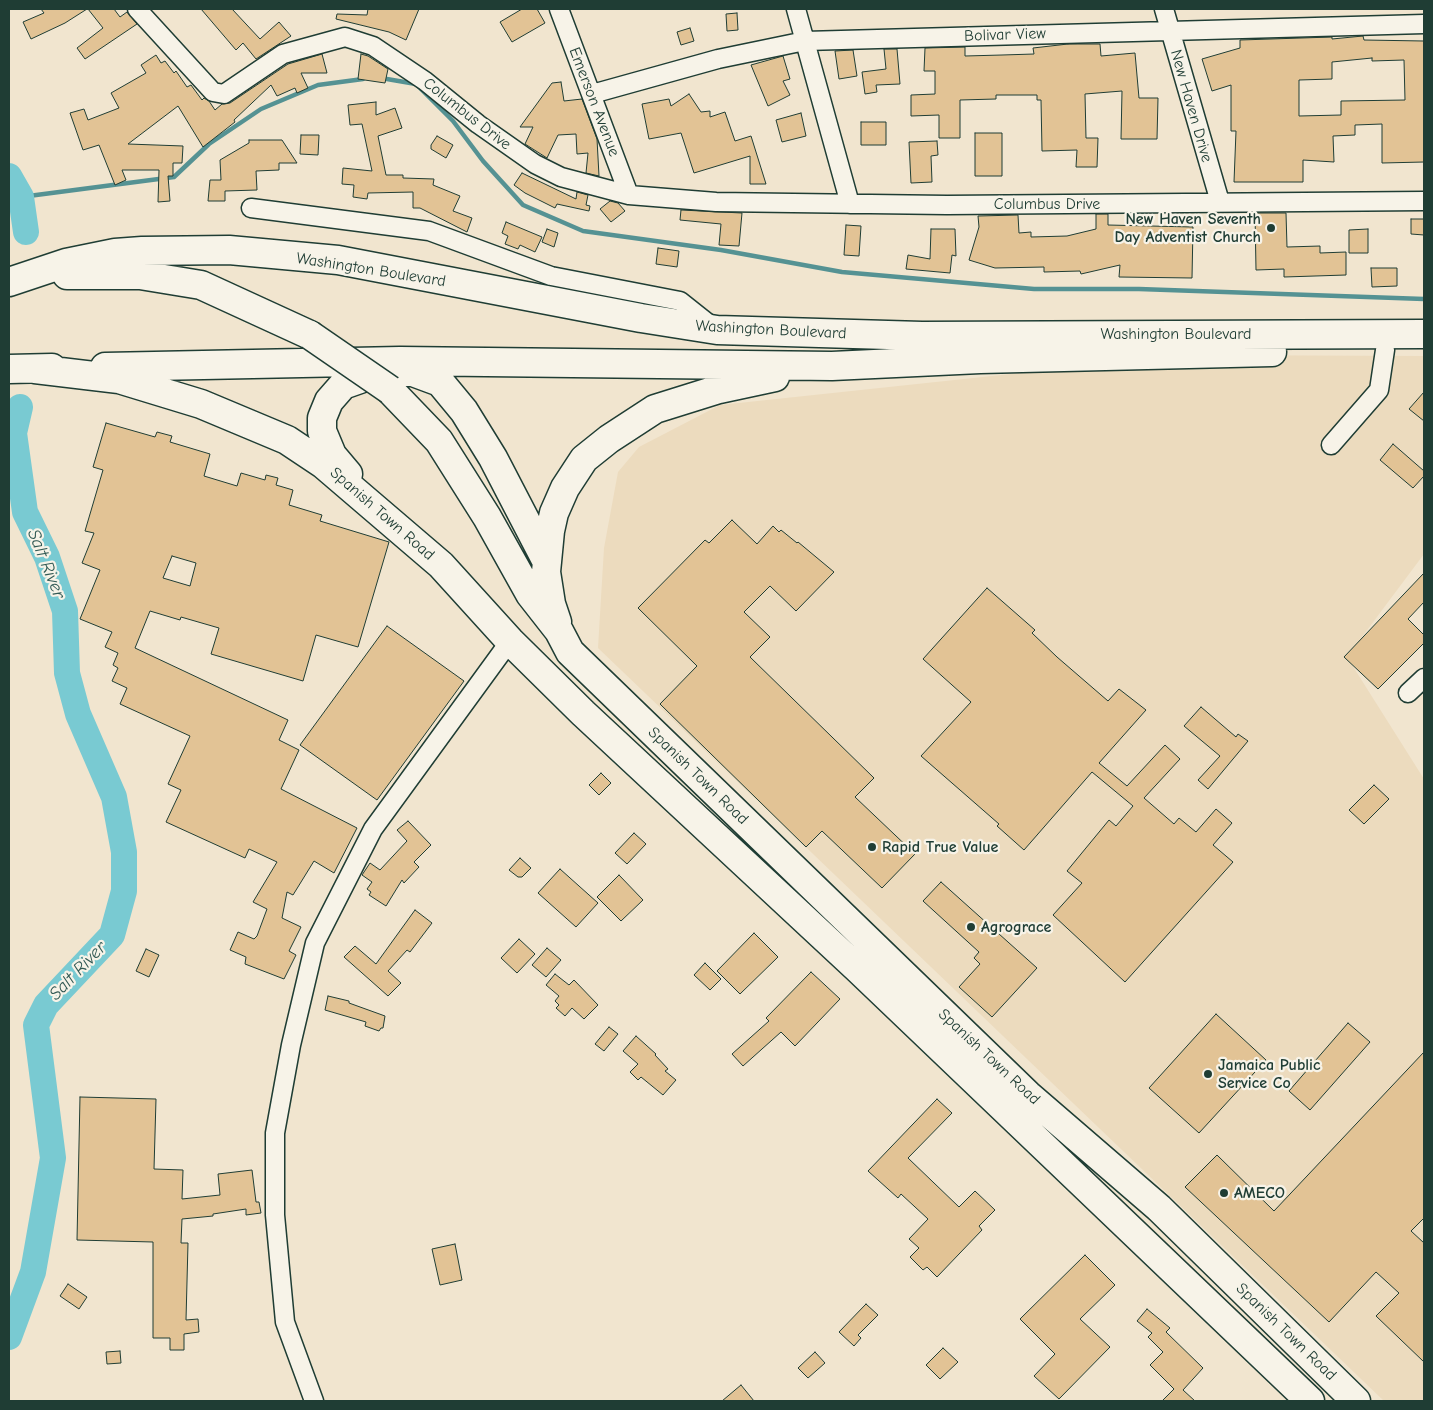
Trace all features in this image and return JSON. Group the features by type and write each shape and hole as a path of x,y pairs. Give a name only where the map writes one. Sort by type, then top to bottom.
{"highway":[{"name":"Washington Boulevard","path":"9,282 66,263 115,253 229,250 338,260 631,316 717,330 922,336 1424,334"},
{"name":"Spanish Town Road","path":"9,282 70,274 140,276 201,285 310,334 390,390 439,441 487,517 530,594 559,631 570,652 1028,1095 1159,1208 1356,1401"},
{"name":"Washington Boulevard","path":"35,369 400,361 832,366 980,359 1424,350"},
{"path":"559,631 551,604 547,562 550,531 554,513 565,488 584,458 655,409 719,389 832,366"},
{"path":"9,369 35,369"},
{"name":"Spanish Town Road","path":"35,369 119,379 201,404 287,440 323,464 441,565 510,640 590,720 858,970 1310,1401"},
{"path":"381,513 332,455 322,431 322,418 329,401 343,385 380,372 413,372 440,382 464,411 493,458 547,562"},
{"path":"858,970 878,951"},
{"path":"1132,1232 1159,1208"}],"street":[{"name":"Columbus Drive","path":"137,9 213,92 224,94 283,54 345,37 373,46 425,81 478,124 535,164 561,177 628,195 716,202 850,204 1424,201"},
{"name":"Emerson Avenue","path":"559,9 628,195"},
{"path":"796,9 850,204"},
{"name":"New Haven Drive","path":"1164,9 1220,202"},
{"name":"Bolivar View","path":"592,94 718,59 805,40 1424,24"},
{"path":"251,208 429,231 551,276 680,301 717,330"},
{"path":"1331,445 1379,390 1385,350"},
{"path":"314,1401 285,1322 275,1214 275,1133 290,1045 315,943 373,829 510,640"},
{"path":"1408,693 1424,678"}],"shaded area":[{"path":"1189,355 1424,356 1424,554 1347,657 1424,779 1424,1401 1384,1401 598,648 604,548 618,472 639,447 720,405"}],"building":[{"path":"41,9 87,9 65,23 31,39 23,22 44,13"},
{"path":"88,9 114,9 120,17 127,12 137,24 85,59 77,48 103,28"},
{"path":"201,9 232,9 260,39 279,22 291,36 256,59 243,43 236,50"},
{"path":"368,9 419,9 406,40 389,32 336,19 337,14 367,15"},
{"path":"522,9 537,9 545,23 512,42 500,22"},
{"path":"737,13 738,30 727,31 726,14"},
{"path":"690,28 694,41 681,45 677,32"},
{"path":"1363,36 1364,40 1424,41 1424,162 1382,163 1382,124 1355,125 1355,135 1333,136 1334,162 1303,160 1303,182 1234,182 1236,131 1231,131 1231,85 1212,91 1202,59 1240,48 1240,40 1332,37 1332,39","holes":["1372,58 1372,61 1404,60 1405,100 1341,101 1341,115 1299,116 1299,80 1332,79 1332,62"]},
{"path":"1068,44 1100,44 1101,56 1135,53 1139,98 1158,98 1157,139 1121,139 1122,91 1085,94 1086,138 1098,138 1097,167 1076,167 1077,150 1042,151 1041,100 1037,100 1037,95 996,95 996,99 960,100 960,138 939,138 939,115 911,116 911,95 935,94 935,71 924,71 925,48 965,47 965,56 1002,55 1034,54 1033,48"},
{"path":"884,49 897,49 900,84 876,85 877,92 865,94 862,72 886,69"},
{"path":"853,50 857,76 839,79 835,51"},
{"path":"322,54 327,73 301,73 308,88 297,93 295,88 277,96 271,85 234,120 235,122 203,147 178,106 128,144 183,146 182,163 173,163 173,176 168,176 170,201 158,202 159,170 122,170 126,180 115,185 99,145 83,150 70,113 84,109 88,120 119,108 111,93 146,73 141,65 156,55 161,63 165,61 174,73 176,71 187,87 191,85 202,100 204,98 209,101 215,110 222,104 230,103 288,64"},
{"path":"361,54 368,56 388,69 385,83 358,79"},
{"path":"783,56 790,79 783,81 790,95 768,106 751,65"},
{"path":"561,82 564,101 582,99 597,139 599,176 586,173 588,153 577,154 576,134 558,135 547,158 525,144 533,127 520,127 552,83"},
{"path":"689,94 701,112 710,111 710,117 725,112 735,141 751,136 766,184 750,184 750,156 694,173 681,133 649,139 642,104 669,99 671,106"},
{"path":"376,102 376,115 395,108 402,128 378,136 386,175 403,175 403,178 434,179 433,185 460,196 453,211 472,218 467,232 420,208 413,208 413,192 368,193 367,199 353,197 354,185 342,184 343,168 372,171 362,124 350,125 348,105"},
{"path":"801,113 806,136 782,142 776,120"},
{"path":"861,122 886,122 886,145 861,145"},
{"path":"975,133 1002,133 1002,176 975,176"},
{"path":"301,135 319,135 318,155 300,154"},
{"path":"437,136 453,145 446,158 431,149 431,145"},
{"path":"249,140 282,140 297,163 279,163 279,170 256,171 257,190 225,191 225,201 208,201 210,180 221,180 220,160 249,143"},
{"path":"937,141 938,155 931,156 932,182 911,183 909,142"},
{"path":"522,173 576,199 577,192 588,195 586,205 590,206 589,211 557,204 555,208 525,193 514,185"},
{"path":"610,201 618,203 625,211 611,222 600,209"},
{"path":"681,210 742,213 739,246 719,245 721,224 680,220"},
{"name":"New Haven Seventh Day Adventist Church","path":"1255,213 1286,213 1287,247 1320,246 1320,253 1346,252 1346,275 1284,277 1284,269 1256,270"},
{"path":"1096,214 1108,214 1108,225 1193,227 1192,278 1119,277 1120,265 1081,274 1080,271 1044,272 1044,267 995,268 969,260 979,227 978,216 1018,215 1019,233 1031,232 1031,237 1067,236 1096,229"},
{"path":"1411,219 1424,219 1424,235 1411,234"},
{"path":"506,222 542,237 535,252 520,245 518,249 505,244 508,236 502,233"},
{"path":"846,225 861,226 859,256 844,255"},
{"path":"547,229 558,233 554,247 542,242"},
{"path":"931,229 955,229 956,256 952,255 950,273 906,269 908,255 930,259"},
{"path":"1368,229 1368,253 1349,253 1349,230"},
{"path":"658,248 679,251 677,267 656,264"},
{"path":"1371,268 1397,268 1397,286 1372,287"},
{"path":"1424,392 1424,421 1409,409"},
{"path":"106,423 155,437 157,432 172,436 170,442 210,454 204,476 237,486 241,473 265,480 266,475 278,478 276,485 293,490 289,505 322,515 320,521 389,542 358,647 316,635 303,681 211,654 219,628 181,617 180,620 150,611 135,648 288,720 279,740 299,750 281,789 357,828 334,873 314,861 293,895 287,892 282,918 301,927 289,951 296,955 284,979 245,964 246,957 230,950 238,932 254,939 257,936 267,909 253,902 277,862 249,849 245,858 166,822 181,790 168,784 190,736 120,704 127,688 112,681 118,668 113,665 118,653 105,647 112,632 80,619 100,570 82,563 94,533 85,531 103,470 93,467","holes":["172,556 196,563 190,586 163,578"]},
{"path":"1393,444 1424,471 1424,476 1413,488 1380,460"},
{"path":"732,520 757,544 773,526 779,532 781,530 834,572 796,611 770,586 744,612 770,637 750,657 874,778 855,797 915,854 882,888 822,831 806,847 660,704 697,666 638,608 705,540 709,543"},
{"path":"1424,573 1424,602 1408,619 1424,635 1424,643 1378,689 1344,657"},
{"path":"987,588 1035,630 1032,633 1057,657 1108,701 1119,689 1146,710 1099,763 1127,786 1165,745 1180,759 1144,798 1174,824 1179,818 1196,832 1216,809 1232,823 1213,845 1233,862 1125,982 1053,915 1082,883 1067,871 1109,820 1116,826 1133,806 1092,772 1024,850 997,826 999,824 921,756 971,702 923,659"},
{"path":"387,626 464,681 377,800 300,745"},
{"path":"1201,707 1236,737 1238,734 1248,741 1208,789 1198,780 1220,756 1184,726"},
{"path":"601,773 611,783 599,795 589,785"},
{"path":"1374,785 1389,799 1364,824 1349,810"},
{"path":"408,821 431,845 414,862 419,867 404,883 402,880 386,906 369,895 371,892 367,889 372,882 362,875 370,863 380,870 407,841 397,830"},
{"path":"634,833 646,844 627,864 615,853"},
{"path":"520,858 531,868 522,877 518,877 509,870"},
{"path":"560,869 598,903 576,927 538,893"},
{"path":"619,875 643,900 621,921 597,897"},
{"name":"Agrograce","path":"941,882 1037,968 992,1017 959,987 980,964 974,958 979,952 923,901"},
{"path":"415,910 432,923 410,952 407,950 388,971 401,983 388,996 344,957 355,946 376,964"},
{"path":"754,933 778,957 740,994 717,971"},
{"path":"519,939 535,954 517,973 501,958"},
{"path":"547,948 561,960 546,977 532,965"},
{"path":"146,949 159,955 149,977 136,971"},
{"path":"705,963 721,979 710,990 694,975"},
{"path":"811,972 840,999 795,1046 781,1032 743,1066 732,1054 769,1021 766,1018"},
{"path":"555,974 569,985 574,980 598,1005 584,1019 572,1008 565,1016 556,1008 559,1005 555,1001 559,996 546,985"},
{"path":"328,996 349,1001 349,1003 385,1016 383,1028 379,1031 365,1026 366,1022 325,1010"},
{"name":"Jamaica Public Service Co","path":"1216,1014 1266,1060 1199,1133 1149,1088"},
{"path":"1348,1023 1370,1042 1310,1110 1289,1091"},
{"path":"609,1027 618,1034 604,1051 595,1044"},
{"path":"636,1036 656,1054 668,1069 665,1071 676,1080 663,1095 641,1077 638,1080 630,1072 638,1064 623,1051"},
{"path":"1424,1052 1424,1218 1411,1231 1424,1243 1424,1362 1376,1316 1399,1293 1376,1272 1329,1322 1185,1187 1217,1155 1274,1211"},
{"path":"80,1097 156,1099 154,1169 183,1170 182,1199 220,1195 218,1174 252,1170 256,1202 259,1202 261,1213 246,1215 246,1209 213,1214 213,1216 182,1219 181,1243 188,1243 186,1320 198,1319 199,1332 184,1334 184,1350 170,1350 170,1338 153,1338 153,1242 77,1240"},
{"path":"937,1099 952,1113 908,1158 959,1207 975,1191 995,1210 979,1226 982,1230 937,1277 927,1267 923,1270 910,1257 919,1248 909,1239 928,1219 901,1194 898,1198 868,1171"},
{"path":"455,1244 462,1280 440,1285 432,1249"},
{"path":"1085,1255 1115,1285 1080,1319 1110,1347 1059,1399 1034,1376 1055,1354 1020,1319"},
{"path":"68,1284 87,1297 79,1309 60,1296"},
{"path":"866,1304 878,1315 858,1335 861,1338 854,1346 839,1332"},
{"path":"1147,1309 1170,1328 1166,1332 1203,1368 1183,1390 1195,1401 1162,1401 1174,1389 1150,1365 1163,1352 1148,1337 1152,1333 1137,1321"},
{"path":"943,1348 958,1362 940,1379 926,1365"},
{"path":"120,1351 121,1363 107,1364 106,1352"},
{"path":"815,1352 825,1363 808,1378 798,1368"},
{"path":"741,1385 754,1401 722,1401"}],"waterway":[{"path":"381,78 416,84 453,121 483,161 523,205 583,231 721,250 842,272 1034,289 1139,289 1424,299"},
{"path":"21,197 174,177 209,144 261,109 318,85 363,79"},
{"name":"Salt River","path":"9,176 21,197 26,232"},
{"name":"Salt River","path":"9,1337 33,1272 53,1158 36,1025 46,1005 112,935 124,891 124,852 114,797 78,714 67,673 65,611 47,557 25,512 14,433 20,407"}],"place":[{"name":"New Haven Seventh Day Adventist Church","path":"1271,228"},
{"name":"Rapid True Value","path":"872,847"},
{"name":"Agrograce","path":"971,927"},
{"name":"Jamaica Public Service Co","path":"1208,1074"},
{"name":"AMECO","path":"1224,1193"}]}
